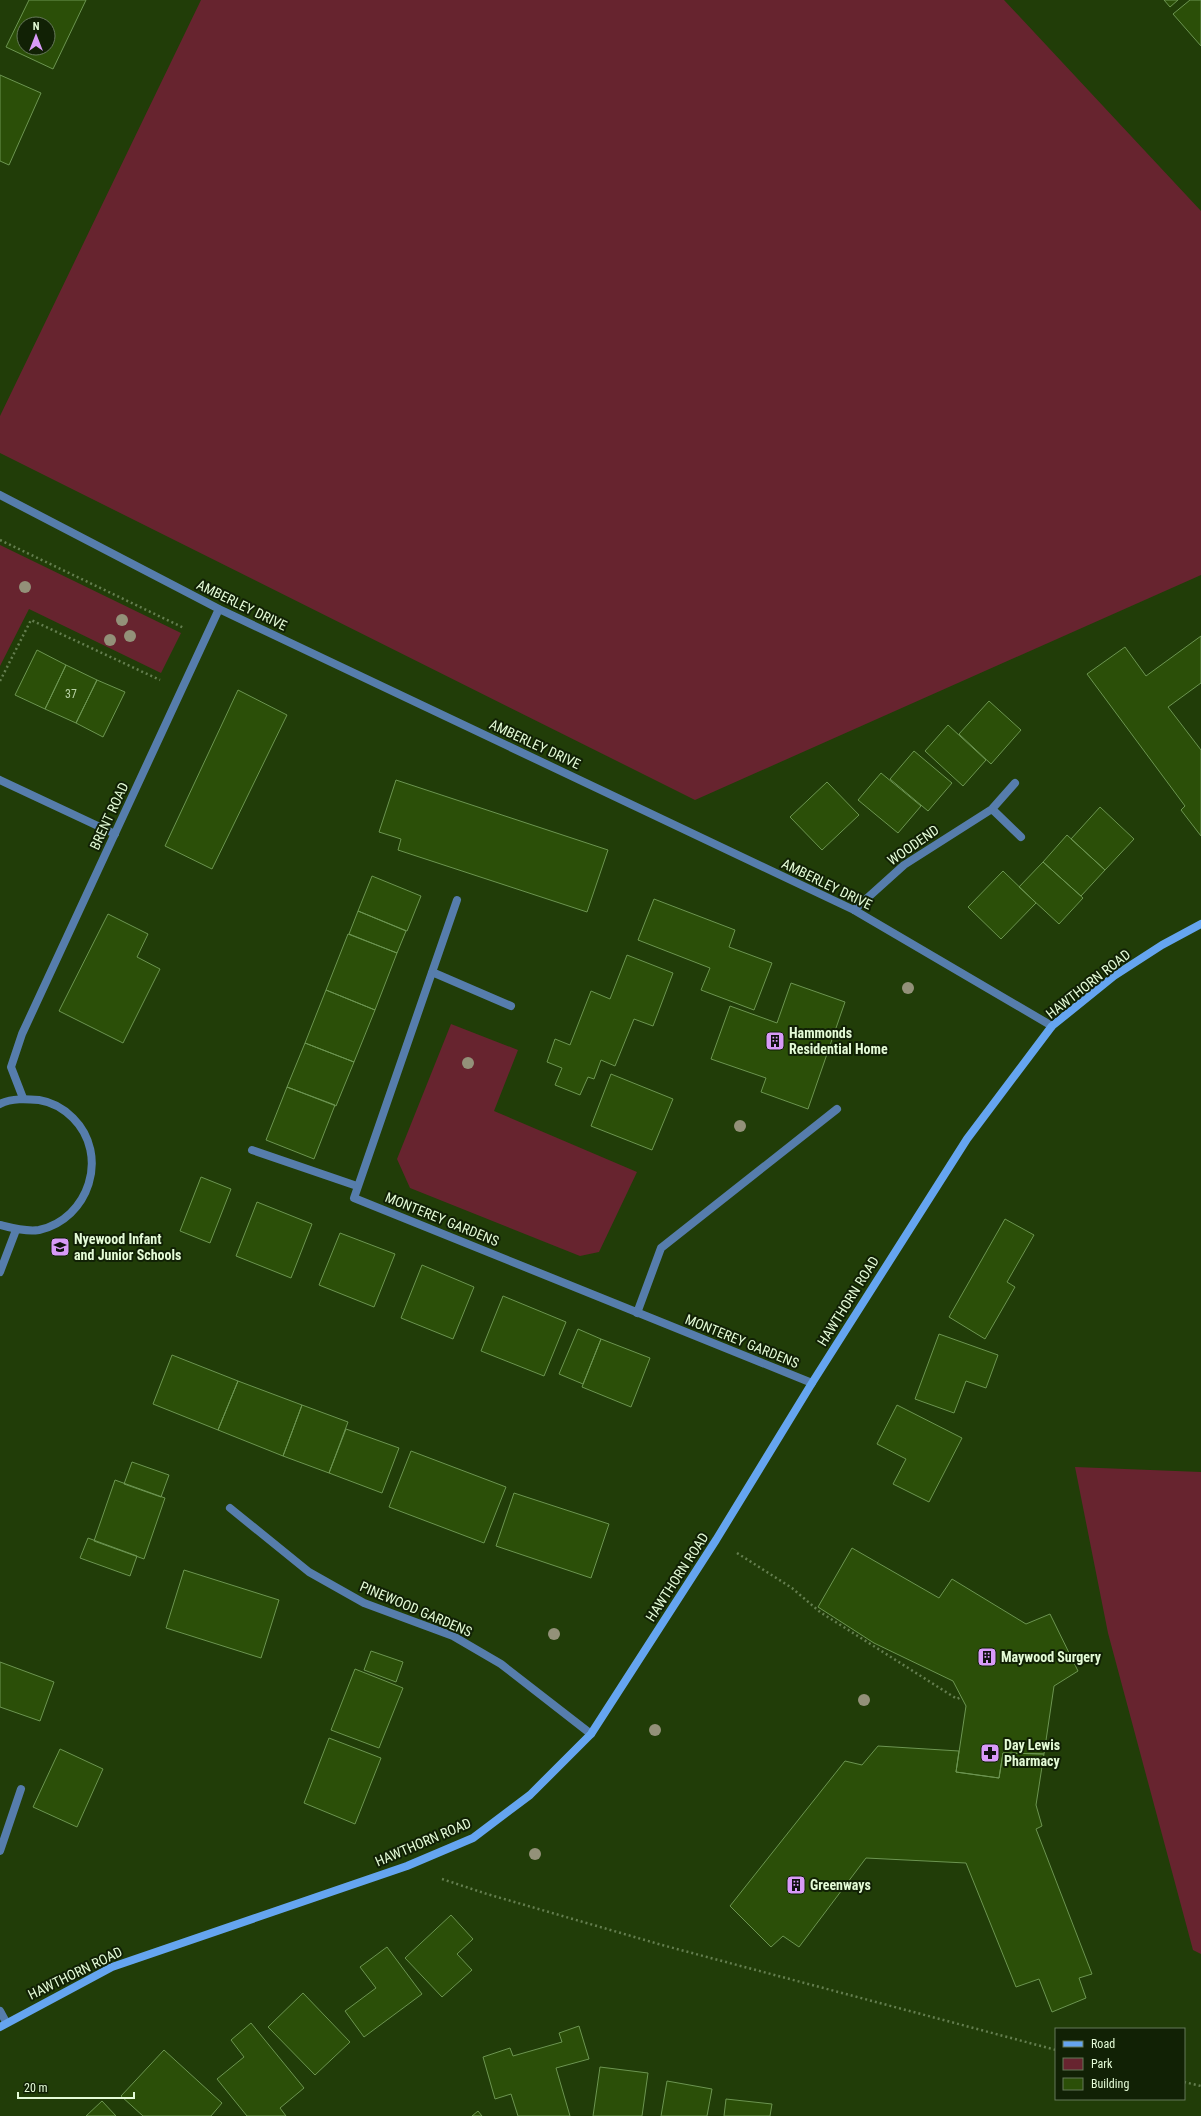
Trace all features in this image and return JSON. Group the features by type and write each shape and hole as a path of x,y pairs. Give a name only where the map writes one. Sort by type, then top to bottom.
{"street":[{"name":"AMBERLEY DRIVE","path":"0,495 219,609 854,910 1052,1026"},
{"name":"BRENT ROAD","path":"23,1098 11,1067 22,1034 219,609"},
{"path":"0,780 115,834"},
{"name":"WOODEND","path":"854,910 904,865 992,809 1015,783"},
{"path":"992,809 1021,837"},
{"path":"252,1150 357,1186 457,900"},
{"name":"HAWTHORN ROAD","path":"3,2024 112,1967 407,1866 473,1838 530,1795 591,1734 716,1540 812,1383 967,1139 1052,1026 1114,976 1162,945 1201,924"},
{"path":"432,972 511,1006"},
{"path":"0,1104 23,1098 45,1101 65,1111 81,1126 91,1147 93,1169 87,1190 75,1209 58,1223 38,1230 16,1230 0,1225"},
{"path":"637,1313 661,1248 837,1109"},
{"name":"MONTEREY GARDENS","path":"357,1186 354,1198 812,1383"},
{"path":"0,1272 16,1230"},
{"name":"PINEWOOD GARDENS","path":"230,1508 309,1572 364,1603 453,1636 502,1664 591,1734"},
{"path":"0,1851 21,1789"},
{"path":"0,2011 3,2024"}],"path":[{"path":"0,540 189,630"},
{"path":"0,681 31,620 164,682"},
{"path":"716,1540 792,1588 820,1612 957,1699 961,1697"},
{"path":"407,1866 487,1894 662,1945 1055,2050"},
{"path":"1185,2082 1201,2086"}],"green space":[{"path":"201,0 1004,0 1201,211 1201,575 695,800 0,453 0,416"},
{"path":"0,545 181,633 161,673 29,609 0,666"},
{"path":"451,1024 518,1050 494,1111 637,1172 599,1252 580,1256 410,1188 397,1159"},
{"path":"1075,1467 1201,1472 1201,1954 1193,1950 1108,1633"}],"building":[{"path":"29,0 86,0 53,69 25,56 56,56 56,16 21,16"},
{"path":"1164,0 1178,0 1170,7"},
{"path":"1190,0 1201,0 1201,46 1173,14"},
{"path":"16,27 16,52 6,47"},
{"path":"0,75 41,93 9,165 0,161"},
{"path":"1201,636 1201,683 1168,707 1201,750 1201,836 1181,810 1185,806 1087,674 1125,647 1146,676"},
{"path":"37,650 66,665 45,709 15,695"},
{"path":"66,665 97,680 76,723 45,709"},
{"path":"97,680 125,692 103,737 76,723"},
{"path":"238,690 287,715 212,869 165,846"},
{"path":"989,701 1021,730 991,764 959,734"},
{"path":"948,725 986,760 963,786 925,751"},
{"path":"914,751 952,783 928,811 890,779"},
{"path":"881,773 921,806 898,833 858,800"},
{"path":"396,780 608,850 587,912 398,850 401,839 379,832"},
{"path":"827,782 859,815 822,850 790,817"},
{"path":"1100,807 1134,839 1105,870 1071,839"},
{"path":"1067,835 1105,870 1081,896 1043,862"},
{"path":"1043,862 1083,898 1059,924 1019,887"},
{"path":"1003,871 1036,903 1001,939 968,907"},
{"path":"372,876 421,896 407,931 358,911"},
{"path":"654,899 735,930 729,947 772,963 754,1010 701,990 710,968 638,940"},
{"path":"358,911 406,931 397,953 349,934"},
{"path":"108,914 148,934 137,957 160,969 123,1043 59,1011"},
{"path":"348,934 397,953 375,1010 326,990"},
{"path":"627,955 673,973 653,1026 634,1019 615,1066 601,1060 594,1079 588,1077 580,1095 555,1085 562,1068 547,1062 555,1039 570,1045 591,991 610,999"},
{"name":"Hammonds Residential Home","path":"791,983 845,1002 808,1109 761,1092 766,1078 711,1059 730,1006 777,1023"},
{"path":"326,990 375,1010 354,1062 305,1043"},
{"path":"305,1043 354,1062 336,1106 287,1087"},
{"path":"611,1074 673,1099 652,1150 591,1126"},
{"path":"287,1087 335,1105 314,1159 266,1140"},
{"path":"201,1177 231,1189 210,1243 180,1231"},
{"path":"257,1202 312,1224 291,1278 236,1256"},
{"path":"1005,1219 1034,1235 1007,1282 1015,1287 985,1339 949,1317"},
{"path":"340,1233 395,1254 374,1307 319,1285"},
{"path":"422,1265 474,1287 453,1339 401,1318"},
{"path":"503,1296 566,1322 544,1376 481,1351"},
{"path":"578,1329 601,1339 583,1384 559,1374"},
{"path":"939,1334 998,1355 986,1388 966,1381 954,1413 915,1399"},
{"path":"601,1339 650,1358 631,1407 582,1387"},
{"path":"172,1355 238,1381 218,1430 153,1404"},
{"path":"238,1381 302,1405 283,1456 218,1430"},
{"path":"302,1405 348,1422 329,1473 283,1456"},
{"path":"897,1405 962,1438 929,1502 893,1484 906,1459 877,1444"},
{"path":"346,1429 399,1448 382,1493 329,1473"},
{"path":"411,1451 506,1487 484,1543 389,1507"},
{"path":"132,1462 169,1475 161,1497 124,1484"},
{"path":"115,1480 165,1498 144,1559 94,1541"},
{"path":"514,1493 609,1524 591,1578 496,1546"},
{"path":"88,1538 137,1556 130,1576 80,1558"},
{"name":"Maywood Surgery","path":"852,1548 939,1598 952,1579 1026,1624 1050,1614 1078,1671 1054,1686 1044,1754 1003,1753 999,1778 956,1772 966,1706 953,1681 874,1643 818,1607"},
{"path":"184,1570 279,1600 261,1658 166,1628"},
{"path":"371,1651 403,1662 396,1682 364,1670"},
{"path":"0,1662 54,1682 40,1721 0,1707"},
{"path":"355,1669 403,1688 379,1748 331,1730"},
{"path":"329,1738 381,1758 355,1824 304,1803"},
{"name":"Greenways","path":"878,1746 959,1751 956,1772 999,1778 1003,1753 1044,1754 1036,1805 1042,1826 1036,1829 1092,1974 1079,1978 1086,1998 1052,2012 1039,1979 1016,1987 966,1863 866,1858 799,1947 783,1936 771,1947 730,1906 845,1761 862,1765"},
{"path":"60,1749 103,1769 77,1827 33,1807"},
{"path":"451,1915 473,1939 457,1954 472,1970 442,1997 405,1958"},
{"path":"387,1947 422,1994 364,2037 345,2011 376,1988 360,1967"},
{"path":"303,1993 350,2042 315,2075 268,2027"},
{"path":"251,2023 304,2088 280,2108 286,2116 247,2116 217,2079 244,2057 231,2040"},
{"path":"579,2026 589,2059 556,2068 570,2116 518,2116 511,2094 495,2099 483,2057 510,2048 513,2056 562,2042 559,2033"},
{"path":"164,2050 222,2103 211,2116 143,2116 121,2096"},
{"path":"600,2067 648,2073 642,2116 593,2116"},
{"path":"667,2081 712,2089 707,2116 661,2116"},
{"path":"726,2099 772,2104 770,2116 724,2116"},
{"path":"102,2101 116,2116 86,2116"},
{"path":"478,2111 482,2116 472,2116"}],"place":[{"name":"Hammonds Residential Home","path":"775,1041"},
{"name":"Nyewood Infant and Junior Schools","path":"60,1247"},
{"name":"Maywood Surgery","path":"987,1657"},
{"name":"Day Lewis Pharmacy","path":"990,1753"},
{"name":"Greenways","path":"796,1885"}]}
